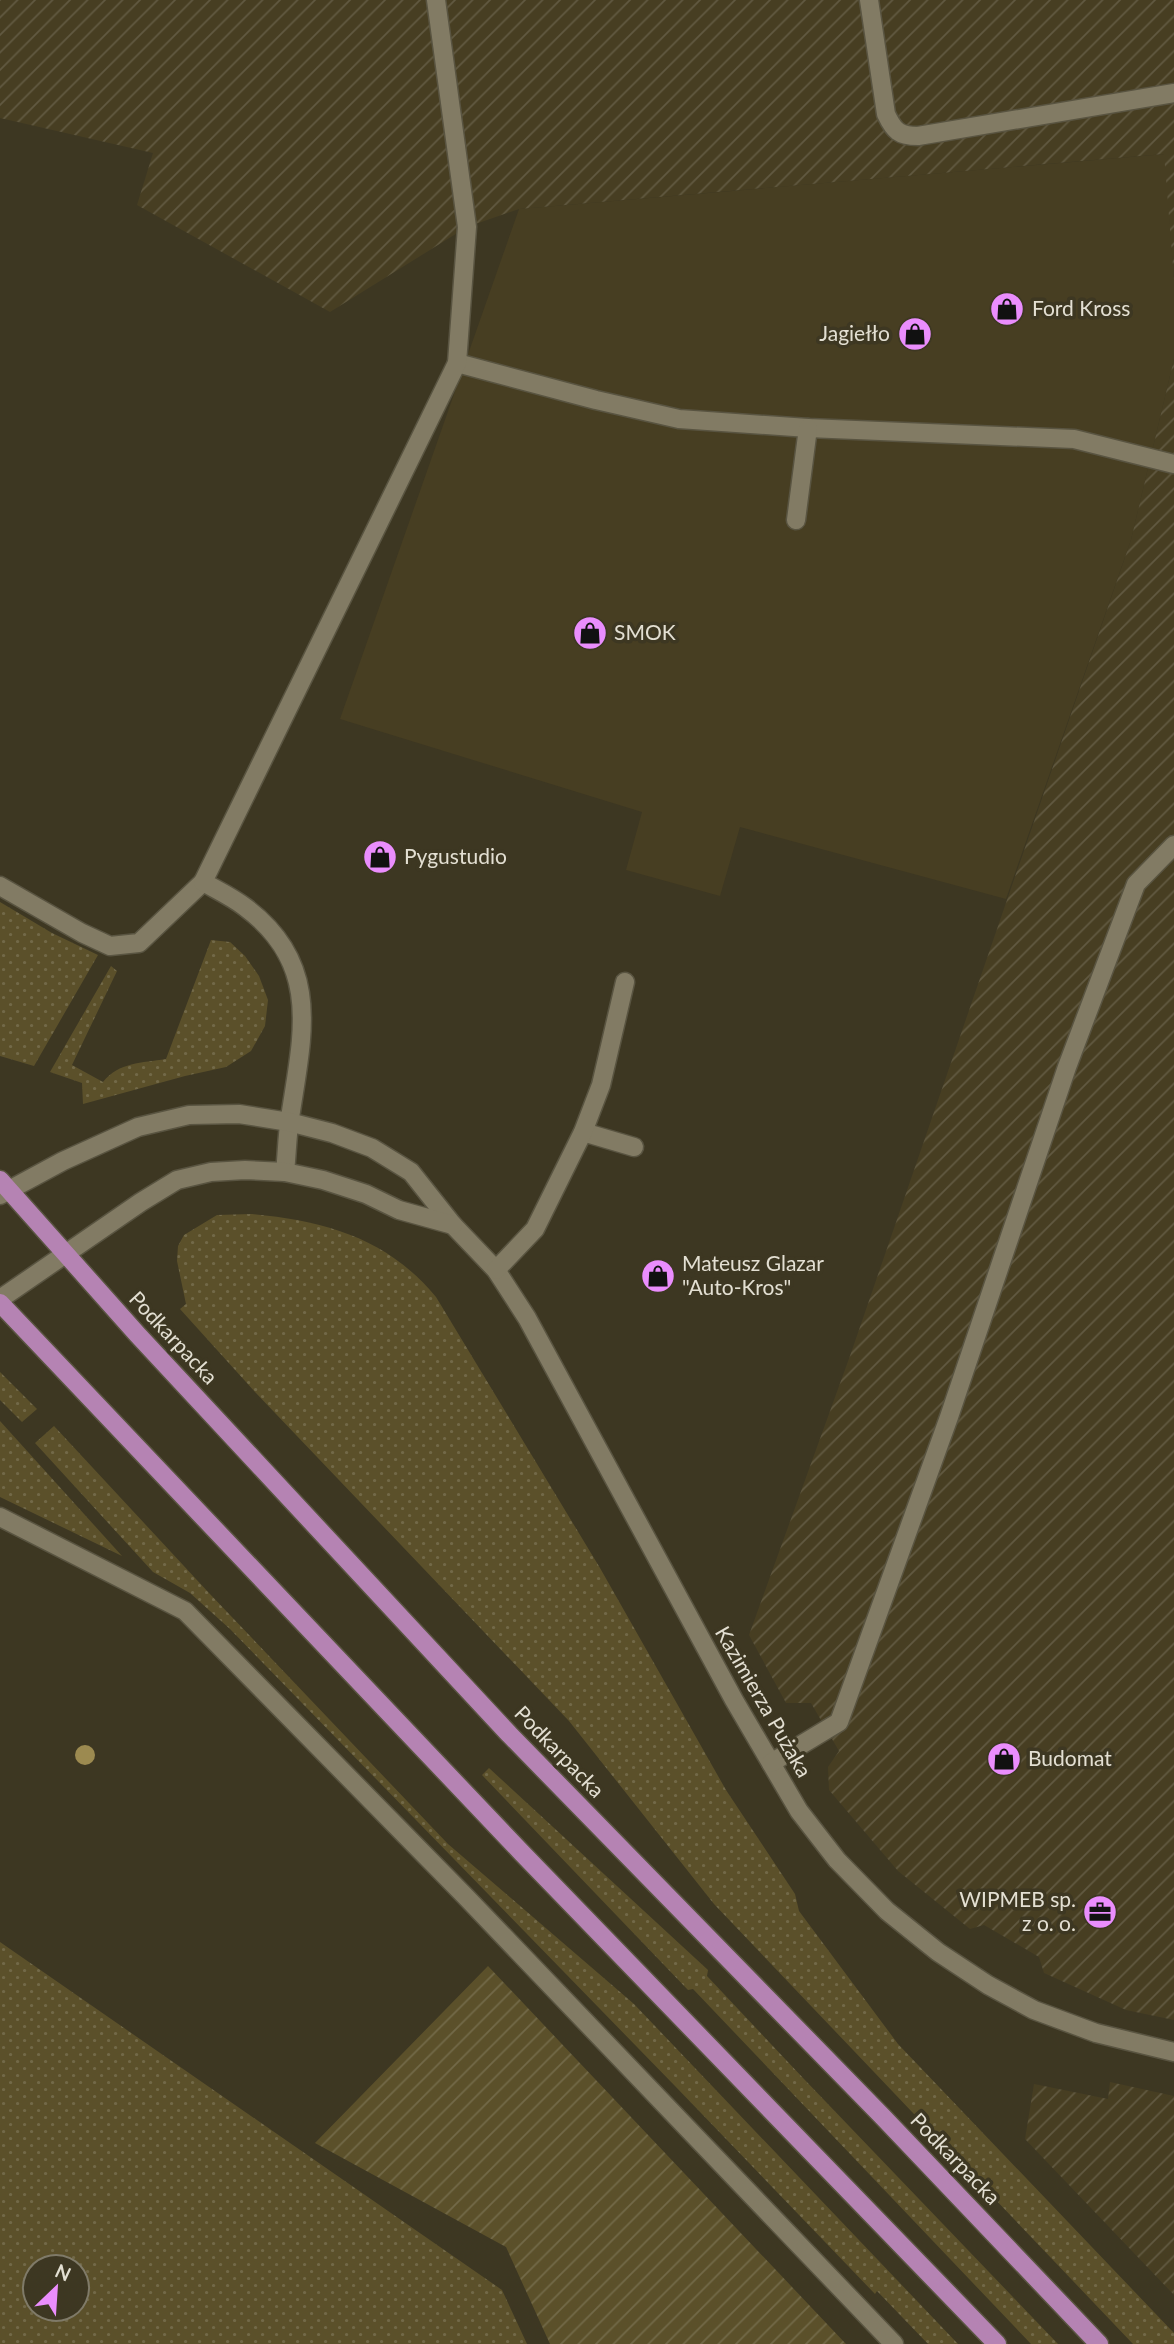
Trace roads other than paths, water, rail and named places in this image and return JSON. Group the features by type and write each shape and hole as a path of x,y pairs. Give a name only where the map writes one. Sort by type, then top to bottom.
{"main road":[{"name":"Podkarpacka","path":"2,1188 509,1734 882,2116 1099,2344"},
{"path":"0,1301 513,1843 997,2344"}],"street":[{"path":"0,886 110,946 139,943 203,882 457,363 467,227 436,0"},
{"path":"869,0 886,114 892,128 902,136 918,136 1174,93"},
{"path":"457,363 679,419 808,428 1074,439 1174,464"},
{"path":"796,520 808,428"},
{"path":"771,1763 839,1722 949,1417 1067,1067 1136,884 1174,845"},
{"path":"203,882 255,916 274,934 294,968 303,1004 302,1041 289,1122 285,1172"},
{"path":"496,1269 535,1229 583,1132 601,1085 625,982"},
{"name":"Kazimierza Pużaka","path":"2,1188 138,1127 189,1115 239,1114 289,1122 332,1133 372,1148 411,1172 453,1225 496,1269 527,1318 771,1763 799,1811 837,1860 887,1912 938,1952 988,1985 1034,2010 1096,2033 1174,2052"},
{"path":"583,1132 634,1147"},
{"path":"0,1301 141,1202 177,1180 211,1172 285,1172 323,1180 366,1194 399,1210 453,1225"},
{"path":"0,1517 185,1611 447,1878 894,2344"}],"place":[{"name":"Ford Kross","path":"1007,309"},
{"name":"Jagiełło","path":"915,334"},
{"name":"SMOK","path":"590,633"},
{"name":"Pygustudio","path":"380,857"},
{"name":"Mateusz Glazar \"Auto-Kros\"","path":"658,1276"},
{"name":"Budomat","path":"1004,1759"},
{"name":"WIPMEB sp. z o. o.","path":"1100,1912"}]}
